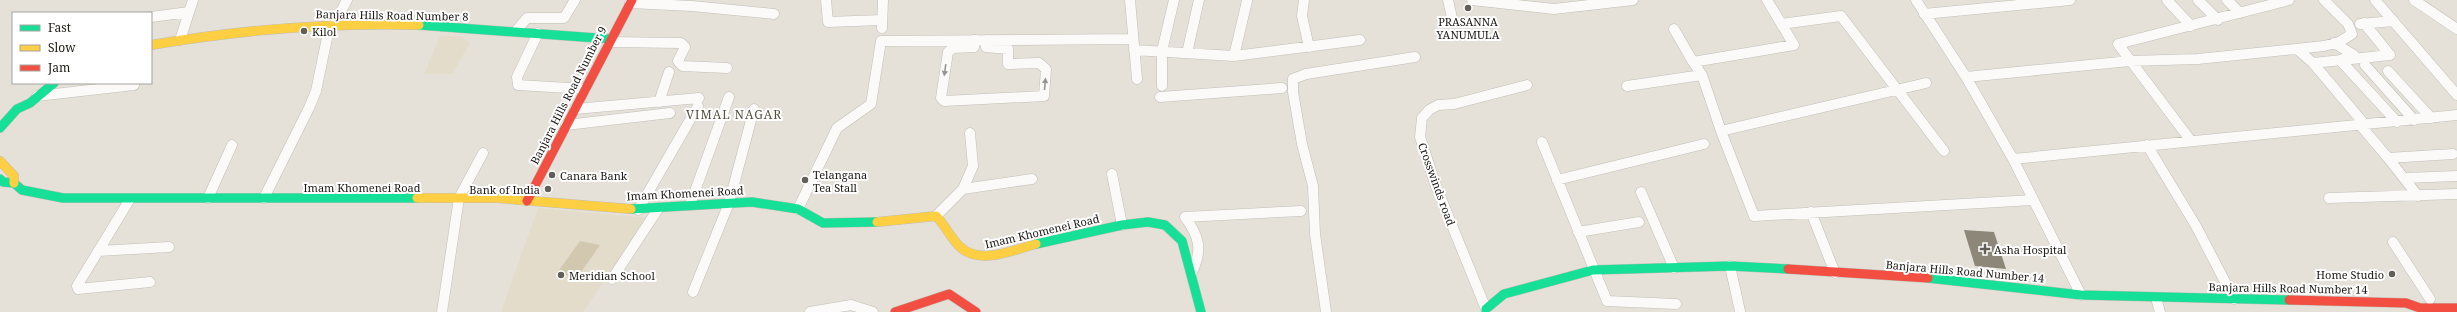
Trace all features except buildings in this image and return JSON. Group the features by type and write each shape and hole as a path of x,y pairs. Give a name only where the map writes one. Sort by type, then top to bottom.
{"street":[{"path":"180,40 193,0"},
{"path":"264,198 309,108 316,91 324,48 334,23 347,0"},
{"path":"516,32 527,18 564,18 576,0"},
{"path":"826,0 826,18 828,22 882,24 883,0"},
{"path":"1130,0 1132,39 1137,79"},
{"path":"1162,86 1162,51 1174,0"},
{"path":"1187,53 1199,0"},
{"path":"1304,0 1302,16 1309,47"},
{"path":"1448,0 1452,18"},
{"path":"1472,0 1554,9 1588,3 1633,0"},
{"path":"1694,62 1794,45 1767,0"},
{"path":"1916,0 1966,77 2013,159 2080,295"},
{"path":"1924,14 2070,0"},
{"path":"2166,0 2192,26"},
{"path":"2198,0 2218,20"},
{"path":"2227,0 2240,13"},
{"path":"1966,77 2130,61 2198,59 2324,46 2352,34 2348,24 2324,0"},
{"path":"2375,0 2452,83 2457,95"},
{"path":"2414,0 2457,29"},
{"path":"1234,56 1247,1"},
{"path":"2191,141 2118,44 2218,20 2283,1"},
{"path":"631,2 774,14"},
{"name":"Banjara Hills Road Number 9","path":"527,201 609,40 631,2"},
{"path":"152,17 189,12"},
{"path":"1781,24 1841,16 1944,151"},
{"path":"2348,24 2394,21"},
{"name":"Banjara Hills Road Number 8","path":"152,45 272,27 334,23 538,33 609,40"},
{"path":"2313,63 2390,55 2387,49 2364,23"},
{"path":"1674,29 1702,75 1721,131 1754,216 2033,200"},
{"path":"538,33 517,77 516,82 518,85 585,88"},
{"path":"798,209 837,128 871,104 881,41 1132,39"},
{"path":"609,40 682,43 685,47 678,61 682,66 727,68"},
{"path":"975,40 974,47 952,48 948,52 941,98 944,101 1038,98 1044,96 1046,69 1039,63 1008,64 1008,49 986,47 987,40"},
{"path":"1134,50 1234,56 1360,40"},
{"path":"2334,43 2354,55 2339,60"},
{"path":"2324,46 2397,122"},
{"path":"2297,49 2313,63 2418,196"},
{"path":"1326,312 1315,234 1313,186 1302,144 1293,92 1293,79 1306,74 1415,57"},
{"path":"2365,65 2414,120"},
{"path":"2388,71 2431,118"},
{"path":"659,102 669,72"},
{"path":"1628,86 1702,75"},
{"path":"1721,131 1926,83"},
{"path":"0,128 17,109 34,100 53,84"},
{"path":"0,140 27,111 34,100 134,85"},
{"name":"Crosswinds road","path":"1486,310 1436,186 1420,137 1422,118 1429,110 1438,105 1454,104 1527,85"},
{"path":"1160,97 1282,88"},
{"path":"690,206 729,97"},
{"path":"575,109 659,102 698,102 638,210"},
{"path":"693,292 729,203 754,109"},
{"path":"566,125 670,113"},
{"path":"2013,159 2147,145 2363,126 2457,115"},
{"path":"936,216 963,190 973,166 970,133"},
{"path":"1542,142 1593,270 1607,301 1676,304"},
{"path":"1557,180 1704,144"},
{"path":"2147,145 2196,226 2234,299"},
{"path":"208,198 232,146"},
{"path":"442,312 459,198 483,154"},
{"path":"2388,158 2453,154"},
{"path":"0,161 14,176 14,183"},
{"path":"1112,174 1122,225"},
{"path":"2405,178 2457,176"},
{"name":"Imam Khomenei Road","path":"0,179 3,182 14,183 22,190 38,195 63,198 497,198 638,210 752,202 798,209 823,222 862,223 936,216 945,222 955,242 968,254 984,256 1122,225 1148,222 1165,225 1182,241 1192,272 1200,312"},
{"path":"963,190 1032,179"},
{"path":"1641,192 1674,268"},
{"path":"2329,198 2457,194"},
{"path":"130,199 77,286 78,289 150,282"},
{"path":"612,279 658,209"},
{"path":"1192,272 1201,252 1195,231 1185,217 1301,211"},
{"path":"1811,212 1835,273"},
{"path":"1578,232 1639,222"},
{"path":"2393,242 2430,299"},
{"path":"98,251 169,247"},
{"path":"1730,266 1740,311"},
{"name":"Banjara Hills Road Number 14","path":"1486,310 1504,294 1593,270 1730,266 1936,278 2080,295 2406,303 2420,308 2457,308"},
{"path":"895,312 949,294 976,312"},
{"path":"2156,298 2160,312"},
{"name":"Banjara Hills Road Number 14","path":"2406,303 2414,299 2457,299"},
{"path":"810,312 852,305 864,305 873,312"}],"shaded area":[{"path":"440,36 460,36 470,43 452,74 424,74"},
{"name":"Meridian School","path":"538,208 647,218 583,312 501,312"},
{"path":"580,241 600,245 577,278 557,273"}],"traffic: fast":[{"path":"419,25 610,39"},
{"path":"0,128 17,109 30,103 53,84"},
{"path":"0,179 3,182 14,183"},
{"path":"14,183 22,190 63,198 417,198"},
{"path":"631,209 752,202 798,209 823,223 877,222"},
{"path":"1036,244 1122,225 1148,222 1165,225 1182,241 1201,312"},
{"path":"1486,312 1486,309 1504,294 1593,270 1730,266 1788,269"},
{"path":"1928,278 2081,295 2289,300"}],"traffic: slow":[{"path":"152,45 218,34 285,27 351,24 419,25"},
{"path":"0,161 14,176 14,183"},
{"path":"417,198 497,198 631,209"},
{"path":"877,222 936,216 943,223 959,246 966,252 975,255 996,255 1036,244"}],"traffic: jam":[{"path":"527,201 632,0"},
{"path":"1788,269 1928,278"},
{"path":"895,312 949,294 976,312"},
{"path":"2289,300 2406,303 2420,308 2457,308"}],"place":[{"name":"PRASANNA YANUMULA","path":"1468,8"},
{"name":"Kilol","path":"304,31"},
{"name":"Canara Bank","path":"552,175"},
{"name":"Telangana Tea Stall","path":"805,180"},
{"name":"Bank of India","path":"548,189"},
{"name":"Asha Hospital","path":"1985,249"},
{"name":"Home Studio","path":"2392,274"},
{"name":"Meridian School","path":"561,275"}],"district":[{"name":"VIMAL NAGAR","path":"734,114"}]}
